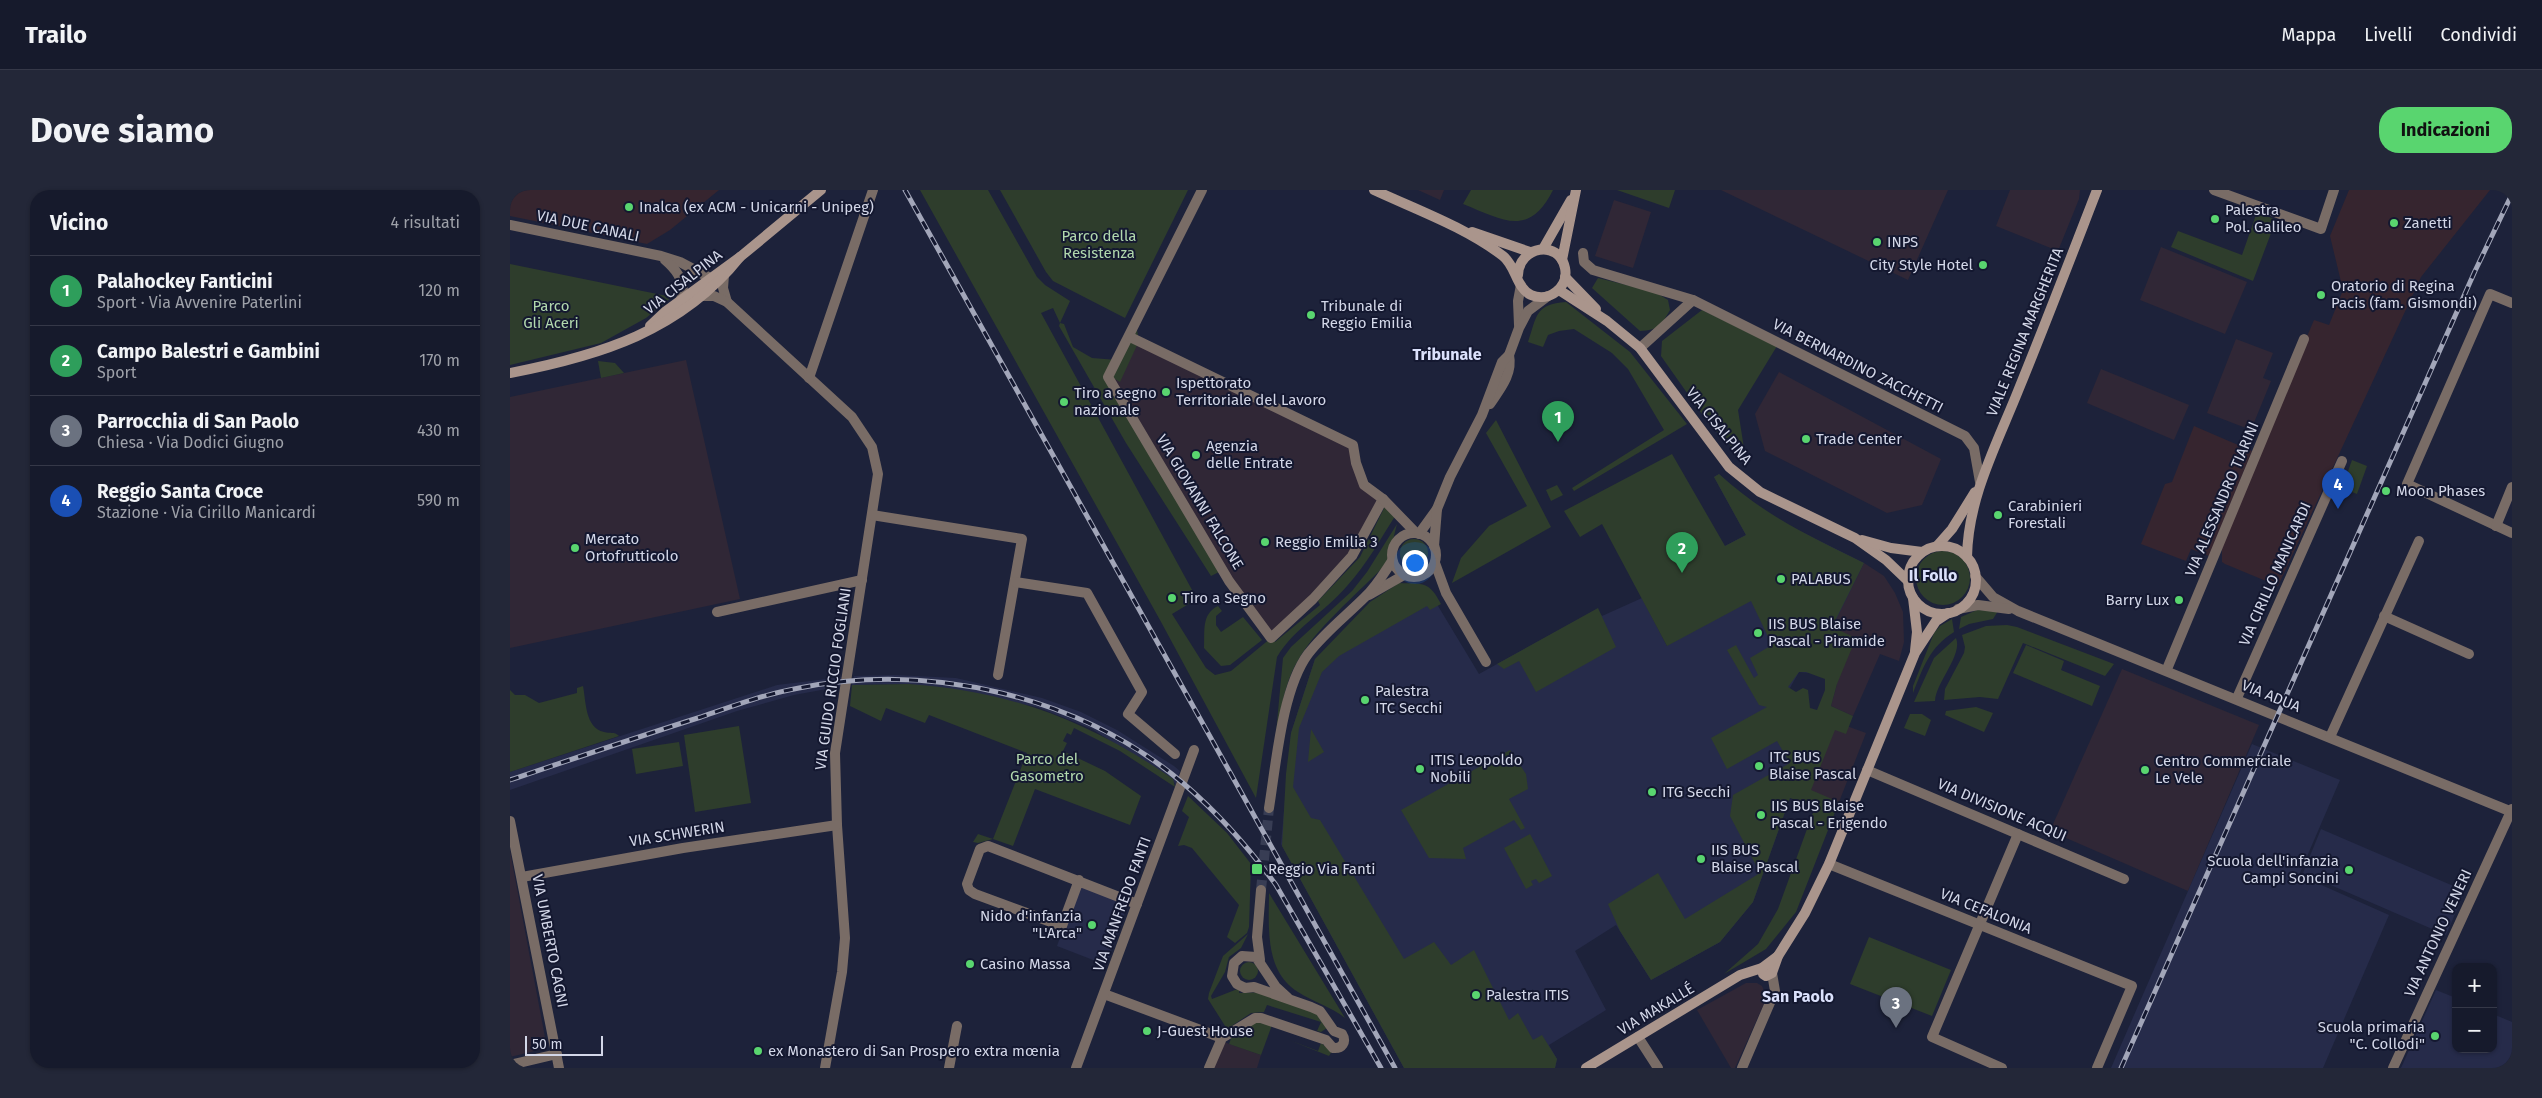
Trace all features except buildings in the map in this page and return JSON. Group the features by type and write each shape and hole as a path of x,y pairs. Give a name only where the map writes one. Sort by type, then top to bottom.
{"main road":[{"name":"VIA CISALPINA","path":"645,331 666,312 740,257 821,190"},
{"path":"1374,190 1458,228 1530,252 1543,249 1550,251 1562,260 1576,190"},
{"path":"1543,249 1576,190"},
{"name":"VIALE REGINA MARGHERITA","path":"1922,552 1937,546 1952,529 1980,483 2007,420 2097,190"},
{"path":"1458,228 1504,257 1519,280 1532,295 1548,296 1559,290 1566,276"},
{"path":"1519,280 1520,262 1530,252"},
{"name":"VIA CISALPINA","path":"510,373 588,356 671,320 724,275 740,257"},
{"name":"VIA CISALPINA","path":"1562,260 1566,276 1607,321"},
{"name":"VIA CISALPINA","path":"1559,290 1607,321 1640,348 1729,467 1760,492 1855,538 1886,560 1908,581"},
{"name":"VIALE REGINA MARGHERITA","path":"1976,576 1967,557 1968,528 1980,483"},
{"name":"VIA CISALPINA","path":"1855,538 1891,548 1922,552"},
{"path":"1937,546 1953,548 1967,557"},
{"path":"1915,653 1917,632 1913,597 1908,581 1911,564 1922,552"},
{"path":"1768,970 1805,914 1828,864 1915,653 1936,622 1972,595 1976,576"},
{"path":"1913,597 1928,611 1953,611"},
{"name":"VIA MAKALLÉ","path":"1586,1068 1740,975 1768,970"}],"street":[{"path":"809,378 873,190"},
{"name":"VIA GIOVANNI FALCONE","path":"1202,190 1108,378 1229,581 1271,638 1313,599 1352,556 1384,499"},
{"path":"2214,190 2320,229 2334,190"},
{"name":"VIA DUE CANALI","path":"510,225 661,256 680,262 710,278"},
{"name":"VIA BERNARDINO ZACCHETTI","path":"1583,253 1584,262 1593,270 1693,300 1964,436 1974,448 1980,483"},
{"path":"661,256 675,268 680,276 684,287 680,302"},
{"path":"724,275 723,288 727,302"},
{"path":"1519,280 1519,328"},
{"path":"2512,303 2490,294 2407,484 2512,533"},
{"name":"VIA GUIDO RICCIO FOGLIANI","path":"701,296 714,296 727,302 852,418 872,447 878,474 835,753 837,825 845,938 842,972 825,1068"},
{"path":"1486,662 1446,593 1435,564 1434,546 1437,509 1450,476 1482,415 1506,380 1511,365 1509,356 1519,328 1528,311 1548,296"},
{"path":"1640,348 1693,300"},
{"path":"1130,337 1353,445 1356,462 1364,485 1384,499 1417,533 1427,537 1434,546"},
{"name":"VIA ALESSANDRO TIARINI","path":"2167,670 2304,339"},
{"name":"VIA CIRILLO MANICARDI","path":"2237,698 2342,461"},
{"path":"2496,526 2512,487"},
{"path":"1269,808 1284,722 1290,696 1301,667 1328,631 1366,596 1392,560 1394,546 1403,536 1417,533 1437,509"},
{"path":"872,515 1022,539 998,675"},
{"path":"1399,515 1403,536"},
{"path":"2330,737 2419,541"},
{"path":"1392,560 1396,568 1404,575 1416,578 1426,574 1435,564"},
{"path":"1426,574 1446,593"},
{"path":"1366,596 1404,575"},
{"name":"VIA ADUA","path":"1976,576 1993,597 2018,611 2237,698 2512,811"},
{"path":"717,612 862,580"},
{"path":"1015,582 1087,593 1142,692 1128,714 1176,754"},
{"name":"VIA ADUA","path":"1953,611 1978,605 2018,611"},
{"path":"2384,616 2469,654"},
{"name":"VIA MANFREDO FANTI","path":"1076,1068 1194,750"},
{"name":"VIA DIVISIONE ACQUI","path":"1867,770 2124,879"},
{"name":"VIA ANTONIO VENERI","path":"2392,1068 2512,811"},
{"name":"VIA UMBERTO CAGNI","path":"510,821 559,1068"},
{"name":"VIA SCHWERIN","path":"522,877 619,859 837,825"},
{"path":"2002,1068 1932,1037 2018,834"},
{"path":"1079,880 1062,926 975,894 969,890 967,884 980,849 987,846 1079,880 1137,904"},
{"name":"VIA CEFALONIA","path":"1828,864 2132,986 2097,1068"},
{"path":"1254,987 1262,979 1262,965 1257,934 1261,890"},
{"path":"1209,1068 1222,1038 1255,1018 1261,1018 1326,1040 1333,1048 1341,1046 1344,1042 1344,1036 1340,1032 1334,1031 1320,1012 1288,998 1254,987 1242,987 1232,976 1234,963 1245,955 1257,934"},
{"path":"1245,955 1253,956 1262,965 1276,987 1288,998"},
{"path":"1742,1068 1775,991 1768,970"},
{"path":"1104,994 1222,1038"},
{"path":"949,1068 957,1026"},
{"path":"1326,1040 1330,1033 1334,1031"},
{"path":"1638,1037 1658,1068"},
{"path":"510,1065 557,1054"}],"shaded area":[{"path":"510,190 719,190 670,230 647,244 510,216"},
{"path":"1418,190 1444,190 1440,200"},
{"name":"INPS","path":"1721,190 1948,190 1908,280"},
{"path":"2010,190 2080,190 2079,199 2058,251 1996,226"},
{"path":"2349,190 2490,190 2421,277 2278,586 2222,562 2222,548 2269,426 2314,320 2329,325 2343,290 2330,236"},
{"path":"1614,200 1651,212 1633,268 1595,256"},
{"path":"2161,247 2247,282 2225,334 2140,300"},
{"path":"1130,337 1353,445 1364,485 1383,499 1352,556 1271,638 1229,581 1110,375"},
{"path":"2236,339 2273,353 2263,378 2271,381 2251,430 2207,413"},
{"name":"Mercato Ortofrutticolo","path":"686,360 740,599 510,648 510,397"},
{"path":"2101,369 2189,405 2174,440 2087,403"},
{"name":"Trade Center","path":"1779,372 1941,459 1922,505 1887,513 1765,451 1755,414"},
{"path":"2194,426 2252,451 2209,556 2191,549 2186,561 2141,544 2165,484 2172,482"},
{"path":"1719,474 1744,497 1776,519 1864,563 1810,673 1799,672 1783,700 1830,720 1790,798 1753,902 1720,942 1651,980 1616,925 1575,951 1606,1010 1549,1045 1557,1059 1555,1068 1404,1068 1281,844 1291,733 1315,659 1432,596 1479,674 1597,609 1602,616 1642,598 1667,646 1721,548 1746,535 1714,477"},
{"path":"1864,563 1884,576 1895,593 1903,612 1904,642 1899,661 1880,654 1853,716 1831,706 1837,684 1832,627"},
{"name":"Centro Commerciale Le Vele","path":"2122,669 2259,725 2188,891 2050,831"},
{"path":"895,675 956,678 1042,698 1081,712 1117,730 1174,766 1180,771 1175,787 1175,783 1092,729 1037,707 909,684 852,685 854,676"},
{"path":"843,677 843,686 794,695 737,711 510,790 510,772 777,685"},
{"path":"1830,720 1866,733 1839,802 1805,791"},
{"path":"2252,744 2340,780 2299,875 2389,915 2323,1068 2111,1068"},
{"path":"2321,829 2465,891 2446,935 2303,873"},
{"path":"510,851 547,1048 510,1057"},
{"name":"Nido d'infanzia \"L'Arca\"","path":"1079,883 1128,904 1106,965 1057,946"},
{"path":"1746,983 1757,983 1762,986 1767,997 1735,1068 1731,1068 1697,1010"},
{"name":"Scuola primaria \"C. Collodi\"","path":"2436,990 2452,996 2452,1053 2497,1053 2497,1016 2512,1022 2512,1068 2401,1068"},
{"path":"1224,1042 1261,1055 1257,1068 1214,1068"}],"green space":[{"name":"Tiro a segno nazionale","path":"920,190 988,190 1037,277 1045,285 1070,301 1060,323 1053,308 1041,313 1197,599 1172,614 1206,668 1215,675 1231,671 1271,638 1275,642 1320,605 1318,601 1360,557 1387,502 1397,513 1374,551 1354,578 1292,637 1277,657 1256,798 1160,620"},
{"name":"Parco della Resistenza","path":"1000,190 1188,190 1125,318 1053,281 1046,272"},
{"path":"1471,190 1553,190 1544,205 1534,215 1525,220 1514,221 1491,215 1463,204"},
{"path":"1617,190 1675,190 1669,208"},
{"path":"2257,212 2276,220 2253,281 2171,247 2178,231 2242,255"},
{"name":"Parco Gli Aceri","path":"510,264 672,297 646,318 601,343 510,365"},
{"path":"1598,278 1655,292 1668,300 1670,310 1659,326 1640,331 1592,288"},
{"path":"1566,302 1630,352 1687,424 1574,491 1572,488 1664,430 1628,369 1612,353 1574,329 1548,335 1543,347 1528,342 1539,313 1548,305"},
{"path":"1702,310 1777,346 1738,410 1746,461 1709,424 1661,356 1662,341"},
{"path":"1060,323 1064,324 1073,347 1092,358 1117,360 1136,324 1139,341 1120,382 1110,376 1223,570 1211,576 1126,443 1059,326"},
{"path":"598,361 615,363 624,373 601,378"},
{"path":"1496,420 1551,527 1452,583 1461,558 1489,526 1527,506 1486,433"},
{"path":"1672,454 1725,546 1746,535 1714,477 1719,474 1770,513 1806,534 1864,563 1832,627 1856,638 1837,684 1831,706 1853,716 1846,734 1835,730 1811,790 1839,802 1796,912 1766,949 1724,974 1758,944 1778,909 1815,807 1790,798 1753,902 1720,942 1651,980 1620,931 1608,904 1658,873 1685,919 1760,873 1730,816 1733,795 1790,763 1777,741 1727,769 1711,738 1767,707 1759,705 1727,650 1736,645 1754,678 1758,675 1750,658 1772,645 1751,601 1667,646 1602,524 1580,537 1564,511","holes":["1799,672 1806,672 1825,679 1825,690 1817,710 1810,708 1808,690 1803,688 1796,692 1788,687"]},
{"path":"2352,460 2367,466 2357,494 2342,488"},
{"path":"1557,485 1563,495 1551,501 1546,490"},
{"path":"1397,524 1388,559 1382,568 1325,625 1304,650 1292,671 1285,691 1275,744 1283,658 1291,647 1352,591 1367,572"},
{"path":"1414,539 1424,543 1428,553 1424,563 1414,567 1404,563 1400,553 1404,543"},
{"path":"1943,551 1953,553 1962,559 1968,568 1970,578 1968,588 1962,597 1953,603 1943,605 1933,603 1924,597 1918,588 1916,578 1918,568 1924,559 1933,553"},
{"path":"1399,583 1425,585 1433,591 1441,604 1430,610 1427,606 1339,656 1322,672 1299,728 1293,787 1311,818 1320,820 1404,959 1434,942 1451,965 1474,950 1509,1020 1518,1013 1533,1040 1542,1035 1557,1059 1555,1068 1404,1068 1282,846 1286,774 1291,733 1315,659 1370,602"},
{"path":"1218,606 1222,611 1216,616 1216,625 1221,632 1243,617 1262,640 1230,665 1221,666 1204,648 1206,619 1213,609"},
{"path":"1598,608 1616,647 1536,692 1519,661 1504,669 1497,664"},
{"path":"1977,610 1998,611 1993,619 1969,624 1959,629 1961,617"},
{"path":"1952,619 1954,632 1939,644 1928,658 1913,693 1913,686 1934,633 1940,626"},
{"path":"2007,625 2017,627 2114,664 2105,676 2023,643 1998,699 1980,697 1944,700 1945,689 1964,653 1965,647 1962,635 1986,626"},
{"path":"1956,638 1956,652 1936,694 1935,701 1914,702 1934,658"},
{"path":"2026,645 2064,661 2061,670 2100,686 2092,706 2013,673"},
{"name":"Parco del Gasometro","path":"909,684 981,694 1048,712 1111,741 1142,759 1173,779 1175,787 1120,751 1074,728 1071,735 1067,733 1063,741 1067,743 1063,751 1105,771 1141,796 1130,825 1035,789 1013,846 993,839 1027,753 929,715 925,723 886,708 881,721 850,706 852,685"},
{"path":"583,686 587,713 593,725 606,733 619,736 510,772 510,690 515,695 525,695 539,703 577,693 577,688"},
{"path":"1976,707 1993,713 1984,732 1945,715 1946,711"},
{"path":"1910,714 1922,714 1931,720 1925,736 1904,728"},
{"path":"739,726 751,803 695,812 684,735"},
{"path":"1311,729 1324,752 1308,762"},
{"path":"679,742 683,766 636,774 632,749"},
{"path":"1510,750 1526,774 1528,789 1509,799 1525,828 1521,830 1514,820 1463,848 1466,859 1429,858 1401,810"},
{"path":"1188,796 1227,833 1251,864 1249,927 1247,933 1235,943 1227,937 1239,905 1192,848 1184,845 1178,846 1189,817 1182,811"},
{"path":"978,834 993,839 978,843 973,842"},
{"path":"1530,834 1552,876 1539,883 1536,879 1531,881 1533,885 1526,889 1504,848"},
{"path":"1269,893 1345,1018 1298,992 1287,983 1279,972 1274,960 1269,933"},
{"path":"1248,934 1241,948 1229,957 1225,972 1211,996 1212,999 1240,988 1239,993 1271,992 1311,1007 1327,1028 1321,1032 1317,1031 1321,1022 1267,1005 1264,1012 1251,1013 1227,1029 1208,999 1209,993 1223,956"},
{"path":"1869,937 1951,970 1932,1016 1850,984"},
{"path":"1249,962 1255,965 1258,971 1255,977 1249,980 1243,977 1240,971 1243,965"},
{"path":"1255,1022 1272,1025 1261,1055 1229,1044 1232,1036"},
{"path":"1289,1040 1318,1051 1321,1043 1332,1051 1329,1056"}],"tunnel":[{"path":"1261,890 1269,808"}],"railway":[{"path":"905,190 1395,1068"},
{"path":"2121,1068 2475,271 2512,194"},
{"path":"510,780 761,697 799,688 849,681 900,680 952,684 1002,693 1052,708 1099,728 1143,754 1184,784 1233,832 1276,885 1381,1068"}],"place":[{"name":"Inalca (ex ACM - Unicarni - Unipeg)","path":"629,207"},
{"name":"Palestra Pol. Galileo","path":"2215,219"},
{"name":"Zanetti","path":"2394,223"},
{"name":"INPS","path":"1877,242"},
{"name":"City Style Hotel","path":"1983,265"},
{"name":"Oratorio di Regina Pacis (fam. Gismondi)","path":"2321,295"},
{"name":"Tribunale di Reggio Emilia","path":"1311,315"},
{"name":"Ispettorato Territoriale del Lavoro","path":"1166,392"},
{"name":"Tiro a segno nazionale","path":"1064,402"},
{"name":"Trade Center","path":"1806,439"},
{"name":"Palahockey Fanticini","path":"1558,442"},
{"name":"Agenzia delle Entrate","path":"1196,455"},
{"name":"Moon Phases","path":"2386,491"},
{"name":"Reggio Santa Croce","path":"2338,509"},
{"name":"Carabinieri Forestali","path":"1998,515"},
{"name":"Reggio Emilia 3","path":"1265,542"},
{"name":"Mercato Ortofrutticolo","path":"575,548"},
{"name":"Campo Balestri e Gambini","path":"1682,573"},
{"name":"PALABUS","path":"1781,579"},
{"name":"Tiro a Segno","path":"1172,598"},
{"name":"Barry Lux","path":"2179,600"},
{"name":"IIS BUS Blaise Pascal - Piramide","path":"1758,633"},
{"name":"Palestra ITC Secchi","path":"1365,700"},
{"name":"ITC BUS Blaise Pascal","path":"1759,766"},
{"name":"ITIS Leopoldo Nobili","path":"1420,769"},
{"name":"Centro Commerciale Le Vele","path":"2145,770"},
{"name":"ITG Secchi","path":"1652,792"},
{"name":"IIS BUS Blaise Pascal - Erigendo","path":"1761,815"},
{"name":"IIS BUS Blaise Pascal","path":"1701,859"},
{"name":"Reggio Via Fanti","path":"1257,869"},
{"name":"Scuola dell'infanzia Campi Soncini","path":"2349,870"},
{"name":"Nido d'infanzia \"L'Arca\"","path":"1092,925"},
{"name":"Casino Massa","path":"970,964"},
{"name":"Palestra ITIS","path":"1476,995"},
{"name":"Parrocchia di San Paolo","path":"1896,1028"},
{"name":"J-Guest House","path":"1147,1031"},
{"name":"Scuola primaria \"C. Collodi\"","path":"2435,1036"},
{"name":"ex Monastero di San Prospero extra mœnia","path":"758,1051"}],"district":[{"name":"Tribunale","path":"1447,354"},
{"name":"Il Follo","path":"1933,575"},
{"name":"San Paolo","path":"1798,996"}]}
